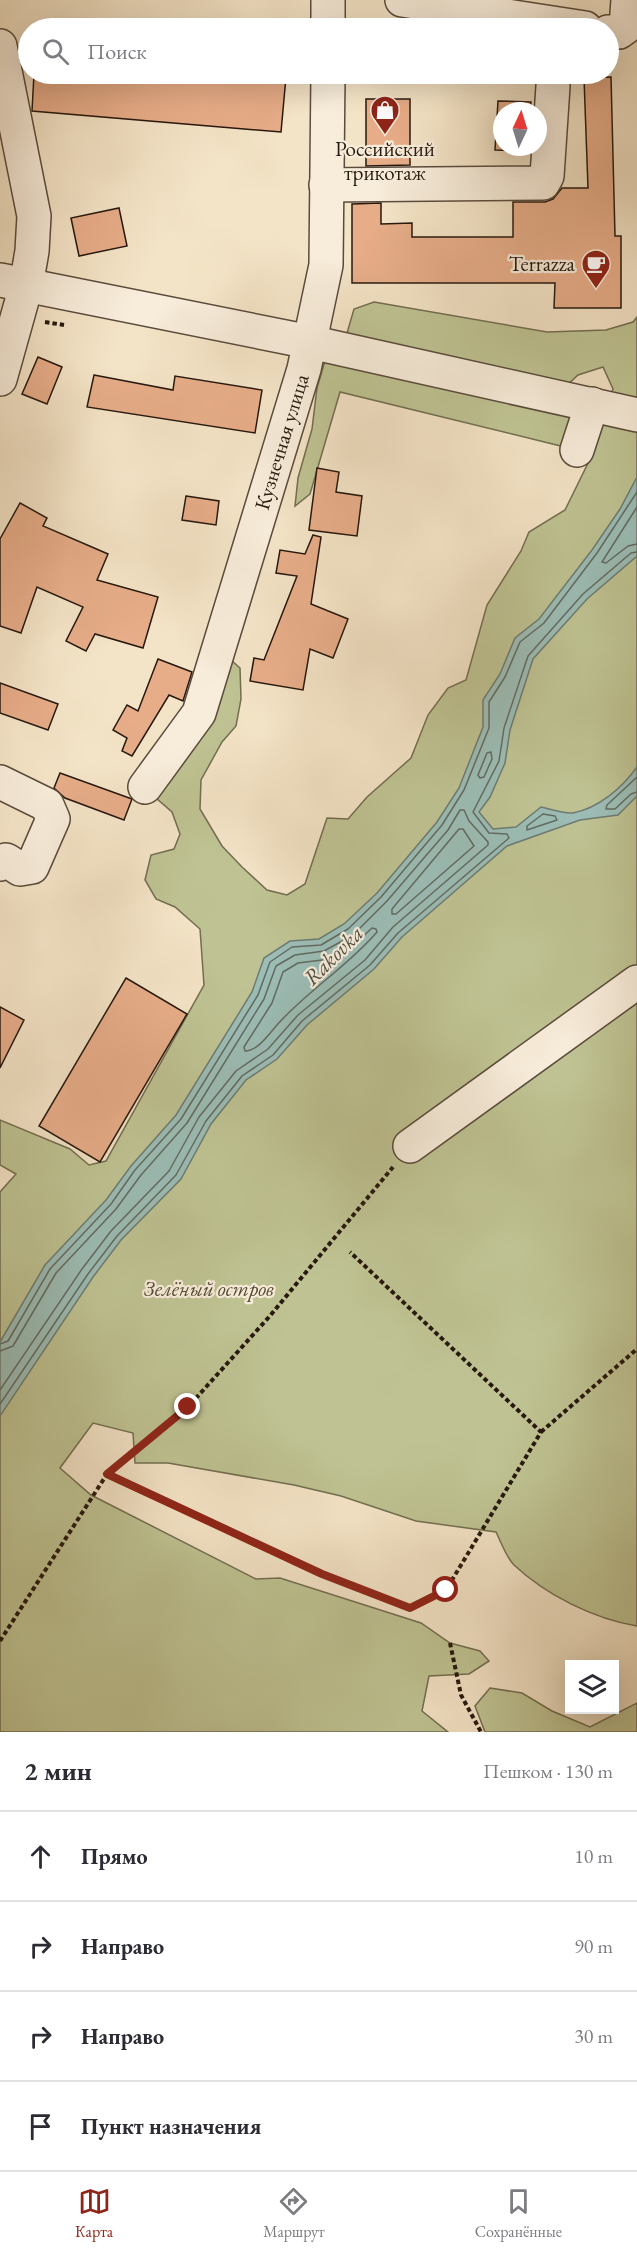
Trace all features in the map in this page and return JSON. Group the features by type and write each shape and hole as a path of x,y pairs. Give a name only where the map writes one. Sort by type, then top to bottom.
{"street":[{"path":"328,0 328,18"},
{"path":"402,0 520,18"},
{"path":"619,32 626,27 628,0"},
{"path":"0,46 34,216 32,251 13,283 0,380"},
{"name":"Кузнечная улица","path":"145,787 199,713 310,342 326,265 328,84"},
{"path":"326,185 543,183 547,176 553,86"},
{"path":"13,283 310,342 636,415"},
{"path":"577,450 592,404"},
{"path":"0,782 47,805 53,819 32,867 20,869 6,860 0,864"},
{"path":"410,1146 637,982"}],"path":[{"path":"0,1641 107,1474 188,1407 269,1317 410,1146"},
{"path":"350,1252 541,1432"},
{"path":"107,1474 322,1574 410,1608 446,1590 541,1432 637,1349"},
{"path":"450,1643 460,1695 481,1732"}],"green space":[{"name":"Зелёный остров","path":"374,302 547,332 606,330 633,322 637,317 637,1626 588,1612 541,1586 511,1562 496,1532 416,1521 341,1496 294,1485 168,1463 135,1463 133,1433 93,1423 60,1468 91,1495 256,1579 280,1578 421,1623 450,1643 480,1651 489,1661 469,1674 429,1676 422,1711 448,1732 0,1732 0,1192 16,1174 0,1165 0,1120 70,1149 89,1165 106,1161 204,985 200,929 175,907 156,899 145,880 151,855 174,849 180,834 172,812 156,798 231,660 240,668 241,699 236,726 222,742 201,780 200,809 222,846 242,867 267,890 287,895 305,884 327,818 348,819 367,797 411,758 428,715 448,688 466,680 487,605 521,551 529,532 565,510 592,455 596,432 613,389 603,367 578,375 560,392 575,431 569,448 340,392 310,494 295,506 298,478 312,429 317,388 332,337 345,340 354,309"},
{"path":"490,1688 522,1693 552,1711 590,1727 637,1703 637,1732 485,1732 475,1706"}],"water":[{"name":"Rakovka","path":"637,477 637,556 587,599 533,659 510,730 505,763 490,797 479,812 493,829 516,827 541,807 573,813 592,807 610,796 637,767 637,796 618,815 580,820 507,846 402,937 374,969 307,1025 277,1059 246,1080 211,1124 181,1179 121,1240 93,1277 0,1416 0,1342 45,1265 106,1200 131,1166 176,1115 252,992 264,958 290,941 319,939 344,924 377,893 437,822 459,788 483,727 483,700 500,674 515,638 539,619 592,550 620,509"}],"building":[{"path":"33,84 285,84 281,132 32,111"},
{"path":"584,84 611,84 615,236 621,236 621,308 554,308 555,283 352,283 352,204 381,203 381,224 412,223 412,237 513,237 513,202 545,202 553,199 562,188 588,188"},
{"path":"366,99 410,99 410,165 366,166"},
{"path":"119,208 127,246 79,256 71,218"},
{"path":"38,357 62,367 47,404 22,394"},
{"path":"94,375 173,390 175,376 262,390 255,433 87,407"},
{"path":"317,468 339,472 336,492 362,496 357,536 309,530"},
{"path":"186,496 219,501 216,525 182,520"},
{"path":"20,503 47,518 43,526 108,554 97,580 158,597 143,648 95,634 86,651 66,641 83,607 37,587 21,633 0,626 0,539"},
{"path":"313,535 321,537 311,604 348,619 333,658 310,649 303,690 250,681 254,658 264,660 297,576 276,573 280,550 305,554"},
{"path":"158,659 192,672 183,701 169,695 132,756 122,751 127,738 113,730 127,705 138,711"},
{"path":"0,683 58,704 48,730 0,713"},
{"path":"60,773 132,799 124,820 65,798 54,788"},
{"path":"126,978 187,1014 100,1162 39,1126"},
{"path":"0,1007 24,1020 0,1068"}],"place":[{"name":"Российский трикотаж","path":"385,136"},
{"name":"Terrazza","path":"596,290"}],"route":[{"path":"188,1407 107,1474 322,1574 410,1608 446,1590"}]}
